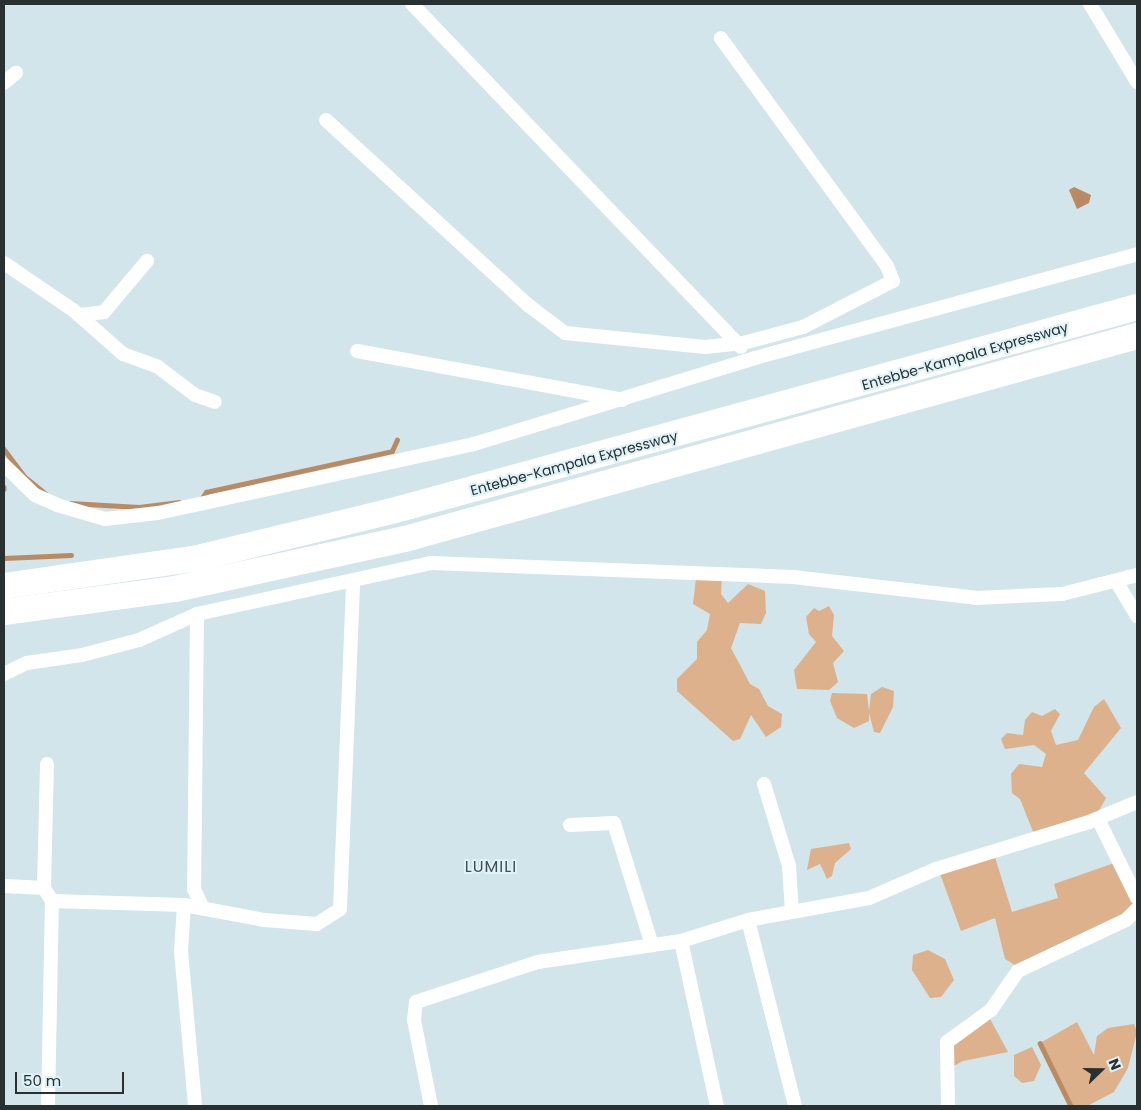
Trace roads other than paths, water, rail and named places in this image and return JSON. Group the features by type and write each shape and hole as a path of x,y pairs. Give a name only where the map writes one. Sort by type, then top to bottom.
{"highway":[{"name":"Entebbe-Kampala Expressway","path":"4,586 198,558 392,511 1137,307"},
{"name":"Entebbe-Kampala Expressway","path":"4,612 176,589 405,538 1137,336"}],"street":[{"path":"412,4 736,344 755,358"},
{"path":"1090,4 1137,82"},
{"path":"326,120 528,305 565,333 705,347 736,344 803,327 893,281 887,266 721,38"},
{"path":"4,83 16,73"},
{"path":"4,465 35,494 57,505 105,519 129,517 474,444 626,401 755,358 1137,254"},
{"path":"80,315 104,312 147,261"},
{"path":"4,263 80,315 123,354 158,367 195,395 215,402"},
{"path":"357,351 626,401"},
{"path":"4,674 27,663 82,655 139,640 197,614 448,562 793,576 976,598 1062,594 1137,575"},
{"path":"1116,581 1137,616"},
{"path":"52,900 202,906 264,920 317,924 340,909 353,582"},
{"path":"197,614 194,889 202,906"},
{"path":"47,764 44,888 52,900 48,1106"},
{"path":"764,784 789,866 792,912"},
{"path":"431,1106 417,1037 416,1002 538,962 681,941 748,920 869,898 985,852 1098,819 1137,802"},
{"path":"1098,819 1137,898"},
{"path":"570,825 614,822 652,945"},
{"path":"4,886 44,888"},
{"path":"184,905 181,951 195,1106"},
{"path":"948,1106 947,1042 991,1010 1018,971 1126,920 1137,909"},
{"path":"748,920 795,1106"},
{"path":"681,941 717,1106"}],"waterway":[{"path":"202,498 206,492 392,451 397,440"},
{"path":"4,449 24,476 46,494"},
{"path":"70,503 139,507 179,502"},
{"path":"4,558 71,555"},
{"path":"1040,1043 1071,1106"}],"district":[{"name":"LUMILI","path":"491,867"}]}
